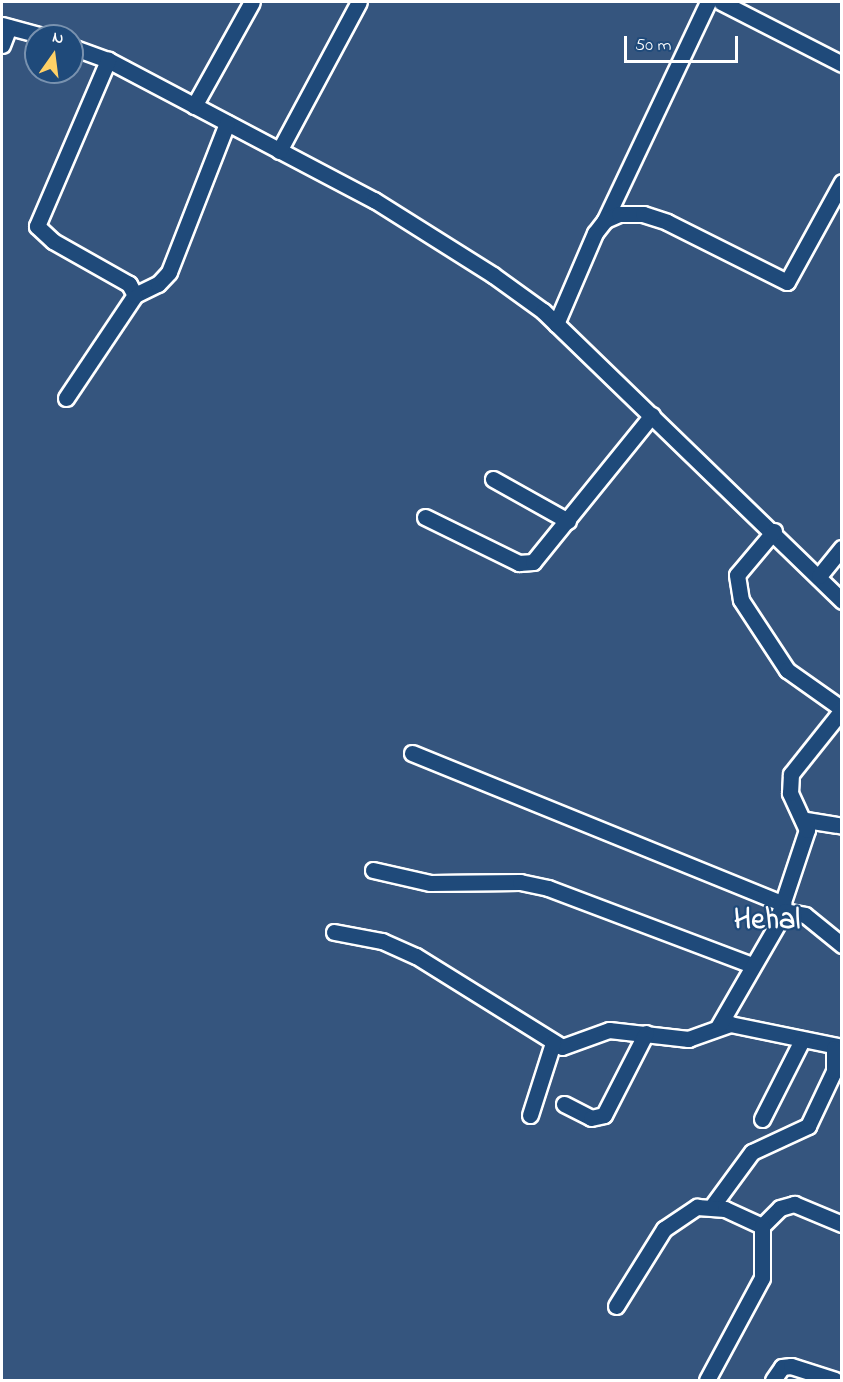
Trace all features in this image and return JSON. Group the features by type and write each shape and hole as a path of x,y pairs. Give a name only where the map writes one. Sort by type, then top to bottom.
{"street":[{"path":"194,106 252,2"},
{"path":"279,150 359,2"},
{"path":"556,324 595,233 606,220 708,2"},
{"path":"721,2 842,64"},
{"path":"2,45 5,26 24,31"},
{"path":"84,51 108,60 374,200 483,268 556,324 774,531 842,601"},
{"path":"108,60 37,226 53,241 129,284 135,295"},
{"path":"66,398 135,295 158,284 170,272 227,123"},
{"path":"606,220 620,214 643,214 667,222 787,282 842,182"},
{"path":"425,517 527,564 567,521 652,415"},
{"path":"493,479 567,521"},
{"path":"718,1027 780,910 805,842 806,820 790,793 791,774 841,707 787,670 741,600 737,574 774,531"},
{"path":"819,576 842,548"},
{"path":"412,753 780,910 792,910 806,915 842,945"},
{"path":"806,820 842,826"},
{"path":"373,870 430,883 531,884 752,964"},
{"path":"334,932 382,941 416,956 562,1047 609,1030 688,1039 718,1027 741,1024 838,1048 834,1071 808,1126 752,1152 713,1205"},
{"path":"564,1104 591,1118 604,1115 646,1033"},
{"path":"762,1119 802,1040"},
{"path":"530,1115 553,1043"},
{"path":"707,1380 762,1278 762,1226 780,1208 794,1204 842,1224"},
{"path":"616,1306 664,1229 685,1212 713,1205 762,1226"},
{"path":"773,1380 782,1367 791,1366 835,1380"}],"district":[{"name":"Hehal","path":"767,921"}]}
